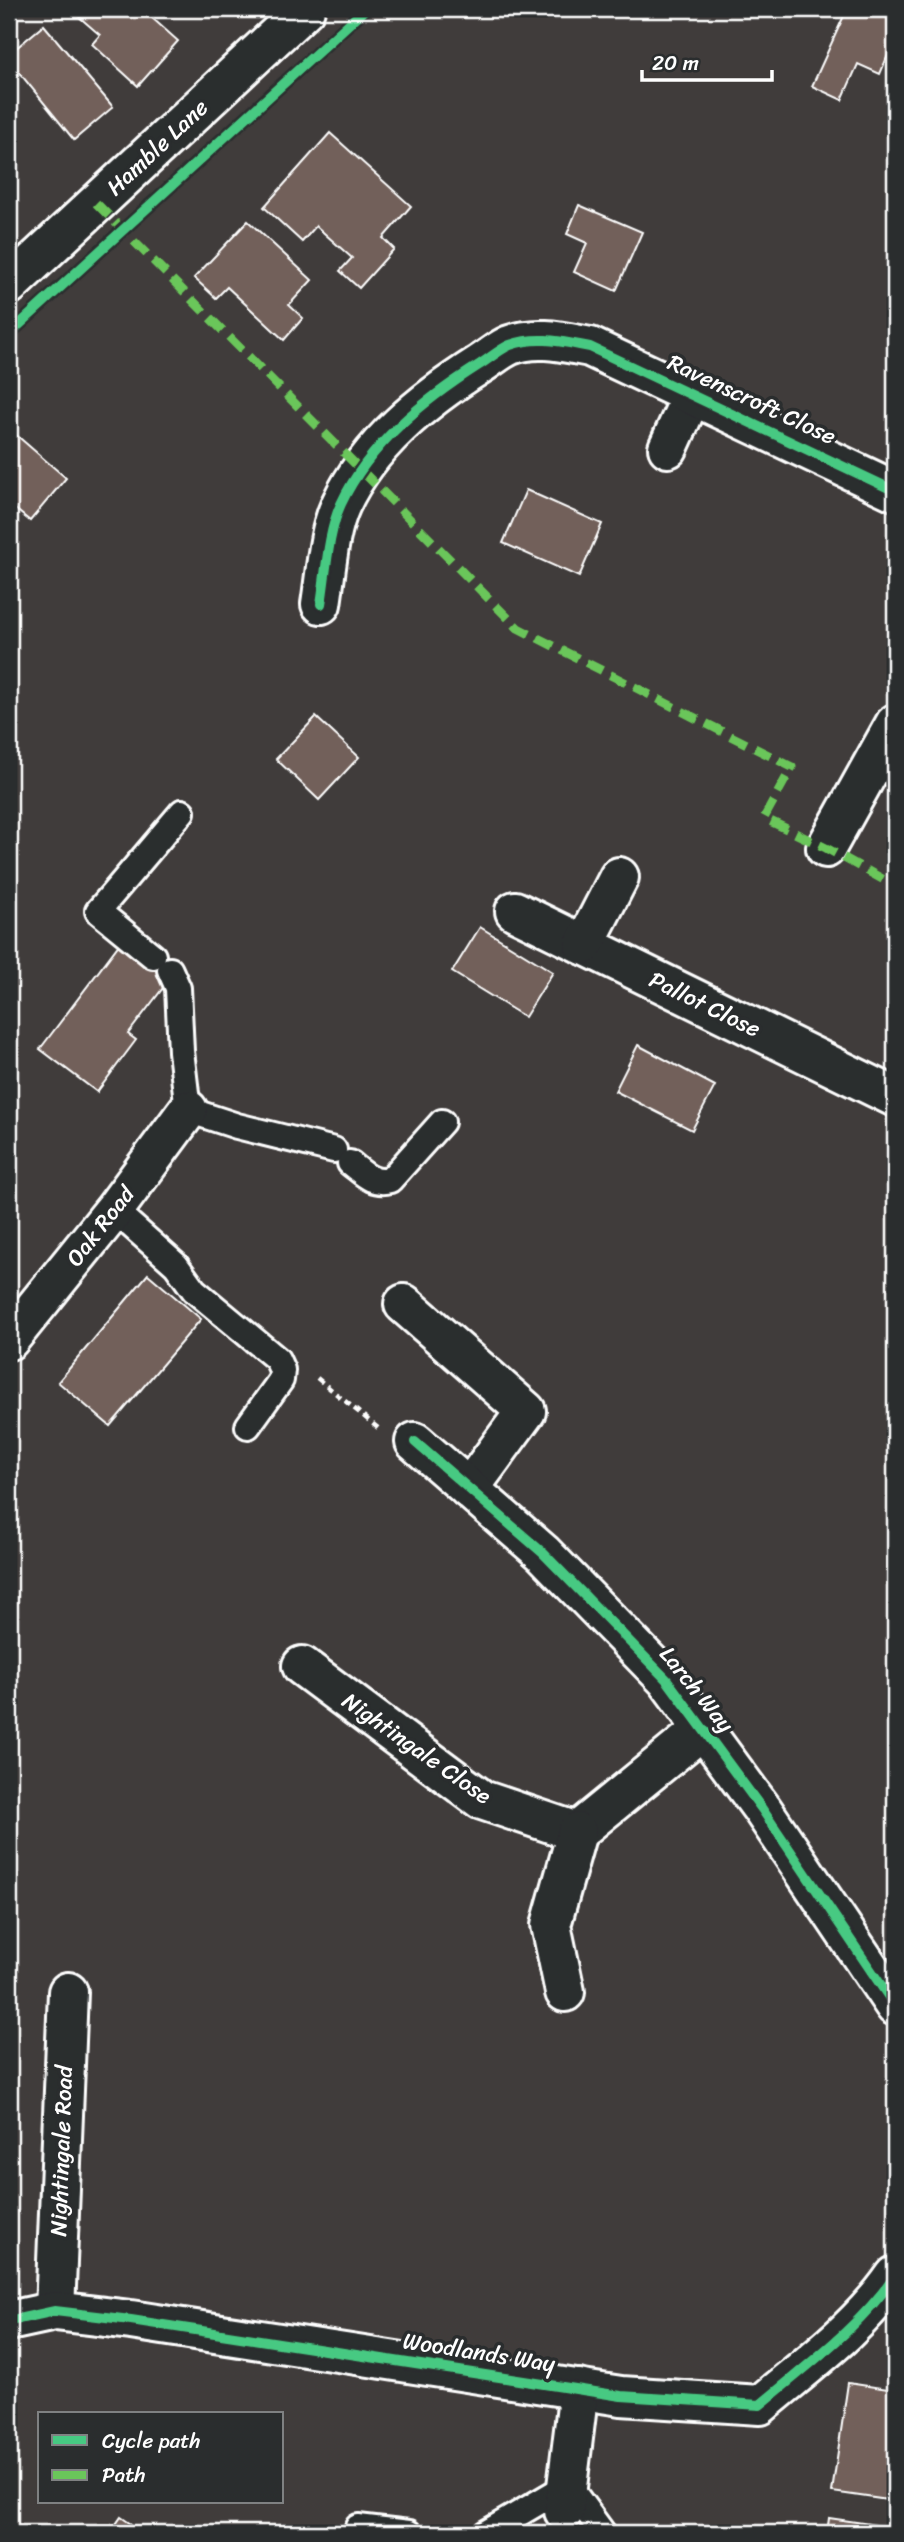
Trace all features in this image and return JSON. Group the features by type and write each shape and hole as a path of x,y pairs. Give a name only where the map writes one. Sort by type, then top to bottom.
{"street":[{"name":"Hamble Lane","path":"9,285 305,9"},
{"name":"Ravenscroft Close","path":"321,604 340,506 362,469 395,428 448,384 510,345 548,339 590,347 895,491"},
{"path":"668,448 692,395"},
{"path":"826,848 895,724"},
{"path":"584,945 619,877"},
{"name":"Pallot Close","path":"515,911 895,1097"},
{"name":"Oak Road","path":"9,1340 114,1210 188,1110"},
{"path":"404,1304 526,1411 469,1489"},
{"name":"Larch Way","path":"415,1442 543,1553 667,1680 762,1809 895,2006"},
{"name":"Nightingale Close","path":"302,1666 482,1800 577,1832"},
{"path":"565,1992 551,1925 577,1832 704,1729"},
{"name":"Nightingale Road","path":"55,2311 68,1992"},
{"name":"Woodlands Way","path":"9,2321 55,2311 131,2320 621,2396 760,2405 889,2299"},
{"path":"566,2498 579,2389"}],"lane":[{"path":"181,812 99,911 161,963 177,988 188,1110 342,1156 372,1180 382,1182 390,1180 442,1122"},
{"path":"114,1210 176,1265 194,1290 277,1359 282,1370 281,1380 248,1426"},
{"path":"486,2533 566,2498 603,2533"},
{"path":"358,2527 409,2533"}],"path":[{"path":"282,1370 310,1372 398,1444 415,1442"}],"building":[{"path":"70,9 142,9 178,41 138,86 92,44 100,35"},
{"path":"847,9 878,9 895,17 895,39 880,74 858,64 842,100 812,86"},
{"path":"44,25 113,107 74,140 9,60 9,54"},
{"path":"330,133 411,206 383,238 394,249 359,288 340,271 352,258 316,226 302,242 264,207"},
{"path":"579,205 642,232 616,291 574,272 587,243 567,234"},
{"path":"248,221 312,280 289,305 303,318 284,340 227,287 216,298 194,278"},
{"path":"14,433 66,478 30,521 9,504 9,439"},
{"path":"526,490 602,524 579,577 503,543"},
{"path":"316,717 359,757 319,800 276,759"},
{"path":"480,927 553,972 525,1017 452,972"},
{"path":"120,943 169,980 128,1034 136,1040 97,1092 40,1049"},
{"path":"638,1045 715,1086 692,1130 615,1091"},
{"path":"148,1274 201,1319 110,1426 58,1382"},
{"path":"848,2383 895,2390 895,2449 888,2500 832,2492"},
{"path":"121,2517 144,2533 110,2533"},
{"path":"829,2518 884,2526 883,2533 827,2533"}],"marked path":[{"path":"96,203 518,628 792,767 764,818 895,886"}],"cycle path":[{"path":"9,334 365,9"},
{"path":"321,604 330,540 341,504 353,482 382,443 438,393 502,349 530,340 550,340 590,347 895,491"},
{"path":"415,1442 543,1553 667,1680 762,1809 895,2006"},
{"path":"9,2321 55,2311 131,2320 621,2396 760,2405 849,2329 895,2276"}]}
